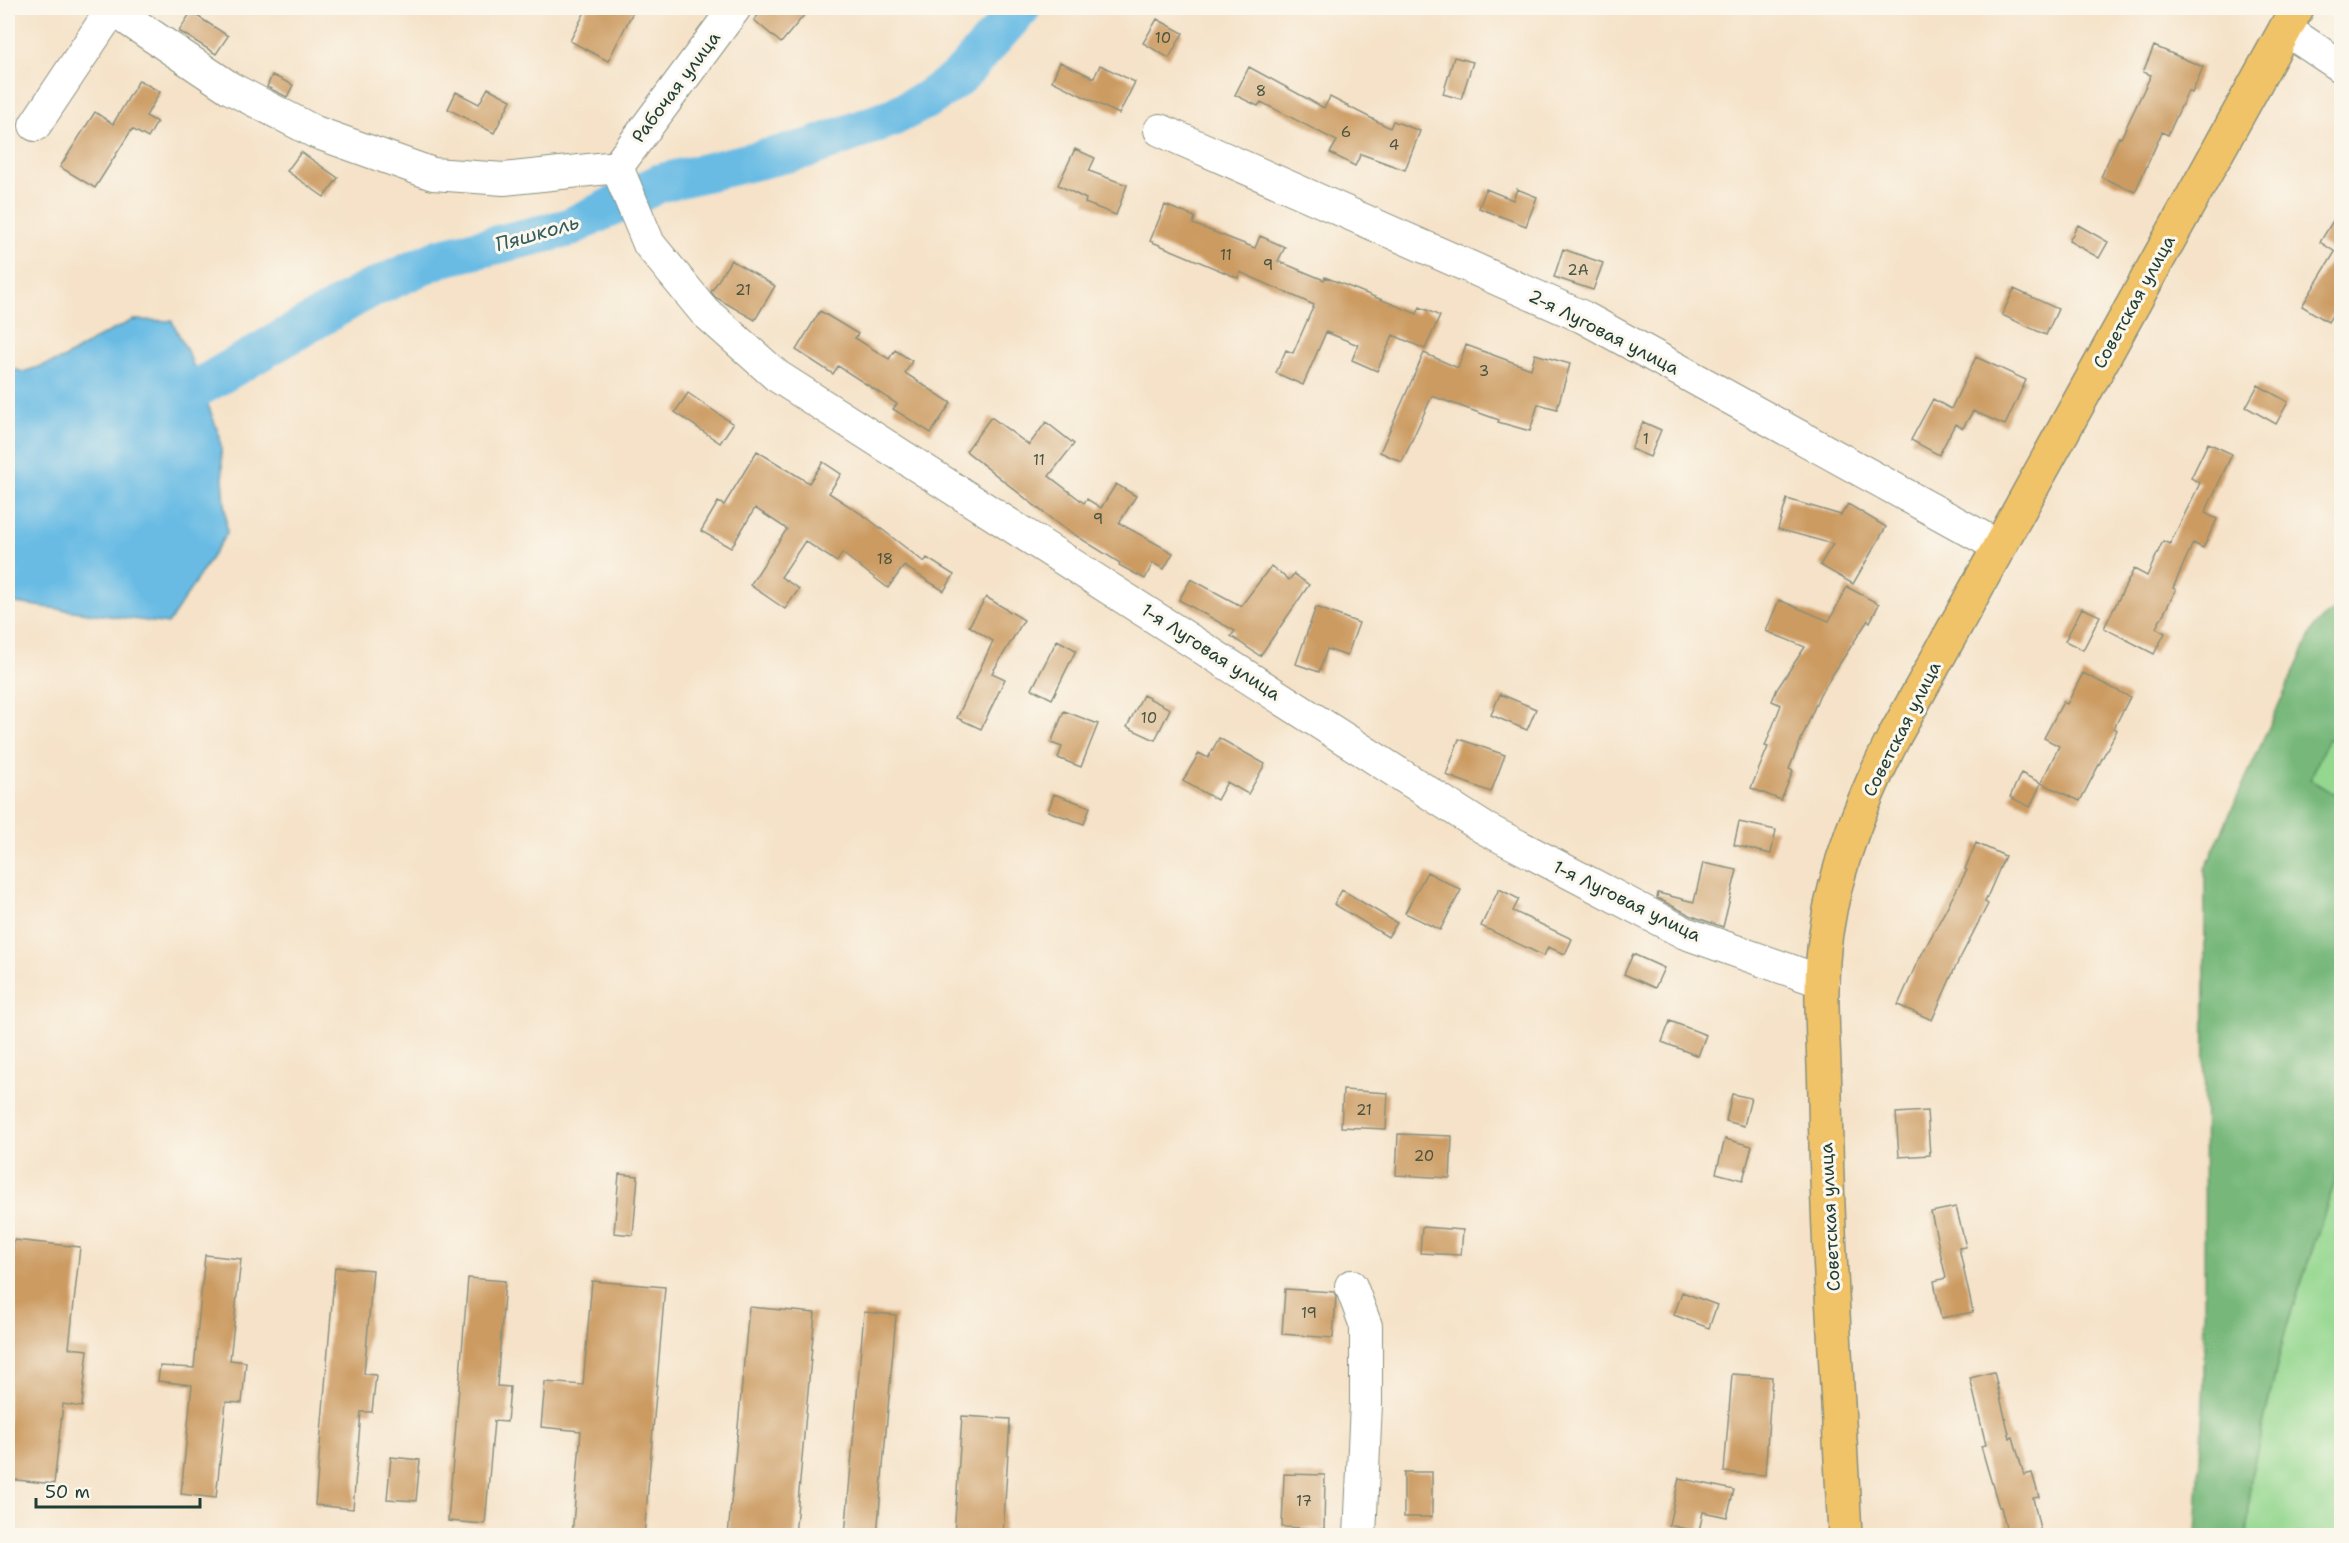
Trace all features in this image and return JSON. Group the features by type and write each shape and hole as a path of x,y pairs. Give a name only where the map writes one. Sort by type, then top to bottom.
{"main road":[{"name":"Советская улица","path":"1845,1536 1826,1142 1823,982 1826,934 1848,843 1870,785 1894,737 2291,18"}],"street":[{"path":"35,125 112,8 230,88 315,132 433,174 504,179 616,167"},
{"name":"Рабочая улица","path":"616,167 735,8"},
{"path":"2291,18 2342,67"},
{"name":"2-я Луговая улица","path":"1160,130 1583,317 2000,547"},
{"name":"1-я Луговая улица","path":"616,167 649,244 704,311 777,376 1484,828 1685,933 1823,982"},
{"path":"1351,1286 1366,1326 1366,1403 1360,1536"}],"green space":[{"path":"2341,605 2341,741 2328,739 2310,780 2341,798 2341,1163 2285,1332 2251,1476 2247,1535 2196,1535 2204,1382 2205,869 2315,625"},
{"path":"2328,738 2341,741 2341,798 2310,780"},
{"path":"2341,1163 2341,1535 2247,1536 2251,1476 2285,1332"}],"water":[{"path":"133,320 172,321 190,357 220,437 227,533 168,624 8,602 8,367 23,372 63,359"}],"building":[{"path":"587,8 635,8 608,61 570,41"},
{"path":"764,8 810,8 781,43 754,20"},
{"path":"191,12 228,36 216,54 179,31"},
{"path":"1157,19 1183,33 1169,58 1143,43"},
{"path":"2154,46 2203,67 2192,93 2188,91 2168,135 2162,132 2135,192 2101,177 2151,75 2143,72"},
{"path":"1454,57 1473,62 1461,99 1443,94"},
{"path":"1060,62 1094,78 1100,65 1135,82 1119,114 1052,81"},
{"path":"1249,67 1324,108 1330,97 1390,128 1393,121 1420,131 1405,170 1361,154 1355,166 1330,153 1337,141 1261,102 1258,106 1235,95"},
{"path":"272,75 293,85 287,97 267,87"},
{"path":"139,80 160,92 146,116 157,122 148,138 132,129 95,188 60,167 95,112 113,124"},
{"path":"488,88 511,100 494,133 448,109 456,92 479,104"},
{"path":"1075,149 1095,158 1089,171 1127,185 1116,215 1085,203 1086,199 1058,185"},
{"path":"301,152 338,178 324,197 287,171"},
{"path":"1486,189 1513,200 1517,189 1537,197 1526,226 1479,208"},
{"path":"1165,205 1195,217 1193,224 1255,248 1260,236 1285,247 1278,261 1324,280 1325,277 1417,314 1420,307 1440,316 1425,349 1393,335 1377,371 1352,360 1358,345 1326,332 1303,385 1276,373 1286,350 1293,353 1314,305 1240,272 1238,278 1150,241"},
{"path":"2342,206 2342,300 2328,322 2302,306 2335,252 2320,242"},
{"path":"2078,225 2108,242 2099,258 2069,241"},
{"path":"1563,249 1603,263 1593,290 1554,277"},
{"path":"731,260 775,286 755,320 715,297 711,292"},
{"path":"2014,289 2058,309 2046,335 2002,315"},
{"path":"820,311 858,334 855,338 889,359 895,350 912,361 905,373 951,403 931,433 893,409 897,404 838,366 833,374 796,350"},
{"path":"1466,345 1531,369 1535,354 1570,364 1557,409 1538,404 1530,431 1498,422 1499,420 1432,396 1402,462 1380,452 1424,353 1458,368"},
{"path":"1976,357 2026,380 2005,425 1973,411 1963,428 1955,424 1939,455 1911,440 1933,399 1951,409"},
{"path":"2258,385 2288,402 2276,424 2246,407"},
{"path":"688,393 733,424 720,443 675,412"},
{"path":"991,417 1029,445 1046,422 1074,444 1049,476 1084,503 1087,499 1101,508 1116,484 1136,496 1119,523 1173,553 1164,569 1153,563 1145,579 1119,565 1120,563 1059,525 966,451"},
{"path":"1643,422 1661,430 1650,457 1631,449"},
{"path":"2208,443 2232,454 2205,513 2217,519 2203,548 2193,543 2173,588 2176,590 2156,628 2165,633 2154,654 2104,628 2134,569 2147,576 2163,541 2170,544 2200,483 2191,478"},
{"path":"757,451 809,483 823,462 841,474 829,493 866,517 924,562 927,558 954,575 944,591 904,566 888,588 842,553 837,562 805,541 781,577 799,589 785,609 750,585 787,529 755,508 731,548 701,531 718,502 724,505"},
{"path":"1787,499 1841,515 1848,504 1886,527 1853,584 1820,565 1833,544 1778,529"},
{"path":"1271,566 1289,580 1294,574 1309,585 1260,656 1231,636 1235,631 1179,600 1191,579 1241,606"},
{"path":"1847,587 1879,604 1870,622 1868,620 1820,694 1789,769 1793,771 1781,800 1751,788 1768,747 1765,746 1781,705 1772,701 1777,689 1805,647 1766,631 1779,600 1829,621"},
{"path":"986,597 1024,620 992,673 1005,679 981,729 957,718 993,641 969,626"},
{"path":"1316,607 1359,623 1347,656 1327,649 1319,672 1296,664"},
{"path":"2082,608 2100,616 2083,650 2065,641"},
{"path":"1057,640 1076,650 1052,699 1032,689"},
{"path":"2083,673 2130,697 2114,728 2117,730 2080,801 2041,783 2059,746 2044,738 2063,702 2067,704"},
{"path":"1500,694 1536,709 1527,730 1491,715"},
{"path":"1143,695 1170,709 1155,740 1127,727"},
{"path":"1064,711 1098,724 1081,767 1058,758 1062,747 1051,743"},
{"path":"1219,738 1265,764 1248,794 1227,782 1217,800 1183,781 1199,753 1208,758"},
{"path":"1459,739 1505,755 1491,792 1446,775"},
{"path":"2021,773 2041,783 2030,807 2010,797"},
{"path":"1054,794 1090,807 1084,824 1048,811"},
{"path":"1739,822 1776,830 1771,854 1734,845"},
{"path":"1976,843 2005,856 1985,902 1988,904 1955,968 1932,1020 1898,1005 1915,967 1967,870 1965,869"},
{"path":"1703,863 1737,870 1723,927 1692,916 1657,898 1658,893 1694,902"},
{"path":"1427,872 1461,890 1440,930 1405,913"},
{"path":"1499,889 1519,899 1513,911 1572,939 1565,954 1548,947 1544,956 1481,926"},
{"path":"1342,890 1397,923 1388,937 1334,904"},
{"path":"1633,954 1664,968 1655,988 1624,974"},
{"path":"1670,1021 1706,1035 1698,1056 1662,1042"},
{"path":"1343,1090 1388,1093 1386,1129 1341,1127"},
{"path":"1732,1094 1751,1098 1744,1126 1726,1121"},
{"path":"1927,1111 1930,1155 1899,1157 1896,1113"},
{"path":"1398,1134 1452,1136 1450,1178 1396,1175"},
{"path":"1725,1139 1752,1146 1743,1180 1716,1173"},
{"path":"619,1174 638,1176 633,1235 614,1233"},
{"path":"1956,1207 1966,1247 1959,1248 1973,1312 1941,1318 1934,1281 1946,1278 1931,1212"},
{"path":"1422,1227 1463,1230 1461,1255 1420,1253"},
{"path":"14,1240 80,1247 69,1348 88,1350 82,1407 63,1404 54,1484 8,1479 8,1302"},
{"path":"205,1255 241,1259 230,1360 246,1362 242,1403 226,1402 216,1498 181,1494 192,1385 158,1381 160,1366 194,1368"},
{"path":"335,1267 373,1270 364,1374 376,1375 372,1412 361,1412 353,1509 315,1505"},
{"path":"468,1278 505,1281 497,1386 510,1387 507,1422 494,1421 485,1524 448,1521"},
{"path":"592,1281 665,1287 644,1536 572,1536 581,1431 541,1427 545,1382 583,1385"},
{"path":"1285,1289 1334,1292 1336,1296 1333,1338 1282,1334"},
{"path":"1682,1292 1717,1305 1709,1328 1674,1315"},
{"path":"749,1307 815,1313 795,1536 728,1536"},
{"path":"864,1312 896,1315 877,1536 845,1536"},
{"path":"1994,1372 2010,1438 2013,1437 2024,1475 2032,1473 2039,1497 2033,1498 2041,1533 2030,1536 2008,1536 1981,1446 1986,1445 1970,1378"},
{"path":"1732,1374 1772,1377 1765,1475 1724,1472"},
{"path":"962,1416 1010,1419 1003,1536 954,1536"},
{"path":"391,1457 420,1460 416,1501 387,1499"},
{"path":"1404,1472 1432,1472 1432,1517 1404,1517"},
{"path":"1284,1474 1325,1475 1324,1529 1282,1527"},
{"path":"1679,1478 1734,1490 1727,1517 1703,1512 1699,1532 1669,1525"}],"waterway":[{"name":"Пяшколь","path":"156,412 362,293 440,258 568,228 660,183 810,148 891,118 928,99 959,77 1021,8"}]}
